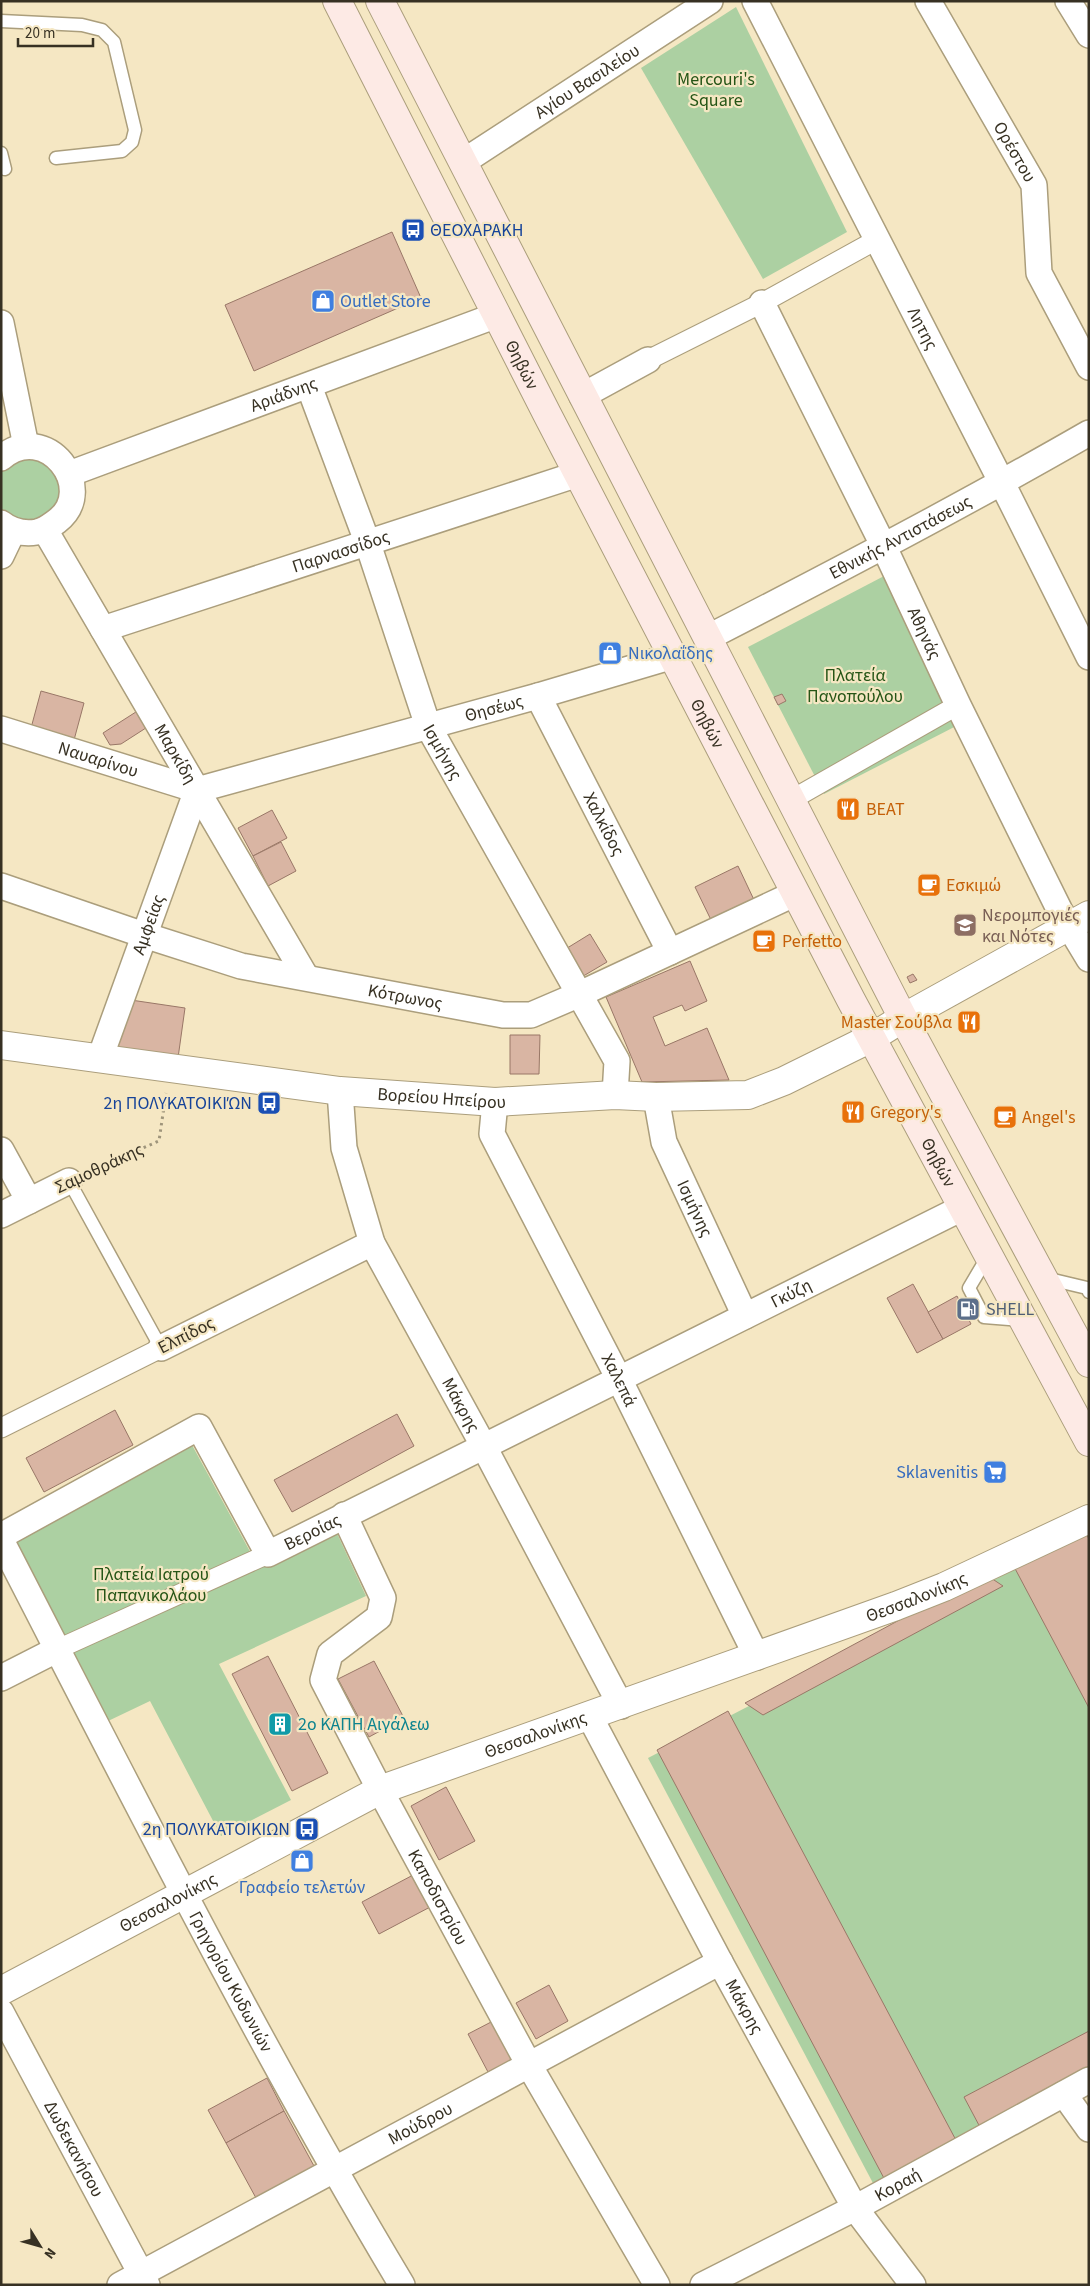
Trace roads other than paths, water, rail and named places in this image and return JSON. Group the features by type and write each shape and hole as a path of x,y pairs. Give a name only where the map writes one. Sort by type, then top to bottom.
{"main road":[{"name":"Θηβών","path":"337,1 578,474 871,1038 1089,1442"},
{"path":"380,1 903,1018 1043,1277 1085,1346"}],"street":[{"name":"Αγίου Βασιλείου","path":"463,162 710,1"},
{"name":"Λητης","path":"755,1 878,239 1089,657"},
{"name":"Ορέστου","path":"928,1 1034,185 1040,272 1089,367"},
{"path":"1068,1 1089,36"},
{"path":"582,396 648,360 762,303 878,239"},
{"name":"Αθηνάς","path":"762,303 884,547 958,705 1078,921 1089,960"},
{"name":"Αριάδνης","path":"69,474 497,315"},
{"path":"1,323 26,446"},
{"name":"Ισμήνης","path":"309,386 368,544 428,726 618,1061 615,1094"},
{"name":"Εθνικής Αντιστάσεως","path":"707,638 884,547 1089,433"},
{"path":"1,458 9,451 26,446 39,447 51,452 62,462 69,474 72,490 69,505 63,517 45,530 28,533 7,527 1,556"},
{"name":"Παρνασσίδος","path":"103,629 578,474"},
{"name":"Μαρκίδη","path":"45,530 306,977"},
{"name":"Θησέως","path":"197,790 538,696 673,656"},
{"name":"Χαλκίδος","path":"538,696 670,952"},
{"path":"791,800 958,705"},
{"name":"Ναυαρίνου","path":"1,729 197,790"},
{"name":"Αμφείας","path":"100,1058 197,790"},
{"name":"Κότρωνος","path":"1,886 241,966 502,1015 531,1015 580,994 796,892"},
{"name":"Βορείου Ηπείρου","path":"1,1045 340,1091 495,1102 615,1094 656,1097 748,1095 784,1080 871,1038 903,1018 1078,921"},
{"name":"Μάκρης","path":"340,1091 344,1148 372,1243 483,1445 621,1706"},
{"name":"Ισμήνης","path":"656,1097 664,1142 745,1316"},
{"name":"Χαλεπά","path":"495,1102 492,1134 619,1379 758,1657"},
{"path":"1,1150 29,1201"},
{"name":"Σαμοθράκης","path":"1,1215 69,1181"},
{"name":"Γκύζη","path":"619,1379 962,1208"},
{"name":"Ελπίδος","path":"1,1428 372,1243"},
{"name":"Βεροίας","path":"1,1678 58,1649 268,1554 483,1445 619,1379"},
{"path":"1,1538 199,1427 268,1554"},
{"name":"Καποδιστρίου","path":"344,1516 383,1598 379,1617 330,1654 323,1680 380,1790 529,2065 657,2285"},
{"name":"Θεσσαλονίκης","path":"1,1991 380,1790 758,1657 944,1587 1089,1519"},
{"name":"Γρηγορίου Κυδωνιών","path":"1,1538 185,1894 333,2170 402,2285"},
{"name":"Μάκρης","path":"590,1716 720,1962 856,2208 913,2285"},
{"name":"Μούδρου","path":"136,2281 333,2170 720,1962"},
{"name":"Δωδεκανήσου","path":"1,2012 136,2281"},
{"name":"Κοραή","path":"703,2285 856,2208 1089,2080"},
{"path":"1064,2094 1089,2129"}],"lane":[{"path":"1,21 82,25 102,30 114,42 135,130 132,142 122,151 56,158"},
{"path":"1,153 5,169"},
{"path":"69,1181 161,1348"},
{"path":"1043,1277 1087,1288 1089,1292"}],"place":[{"name":"ΘΕΟΧΑΡΑΚΗ","path":"413,230"},
{"name":"Outlet Store","path":"323,301"},
{"name":"Νικολαΐδης","path":"610,653"},
{"name":"ΒΕΑΤ","path":"848,809"},
{"name":"Εσκιμώ","path":"929,885"},
{"name":"Νερομπογιές και Νότες","path":"965,925"},
{"name":"Perfetto","path":"764,941"},
{"name":"Master Σούβλα","path":"969,1022"},
{"name":"2η ΠΟΛΥΚΑΤΟΙΚΙΏΝ","path":"269,1103"},
{"name":"Gregory's","path":"853,1112"},
{"name":"Angel's","path":"1005,1117"},
{"name":"SHELL","path":"968,1309"},
{"name":"Sklavenitis","path":"995,1472"},
{"name":"2ο ΚΑΠΗ Αιγάλεω","path":"280,1724"},
{"name":"2η ΠΟΛΥΚΑΤΟΙΚΙΩΝ","path":"307,1829"},
{"name":"Γραφείο τελετών","path":"302,1861"}],"park label":[{"name":"Mercouri's Square","path":"716,89"},
{"name":"Πλατεία Πανοπούλου","path":"855,685"},
{"name":"Πλατεία Ιατρού Παπανικολάου","path":"151,1584"}]}
